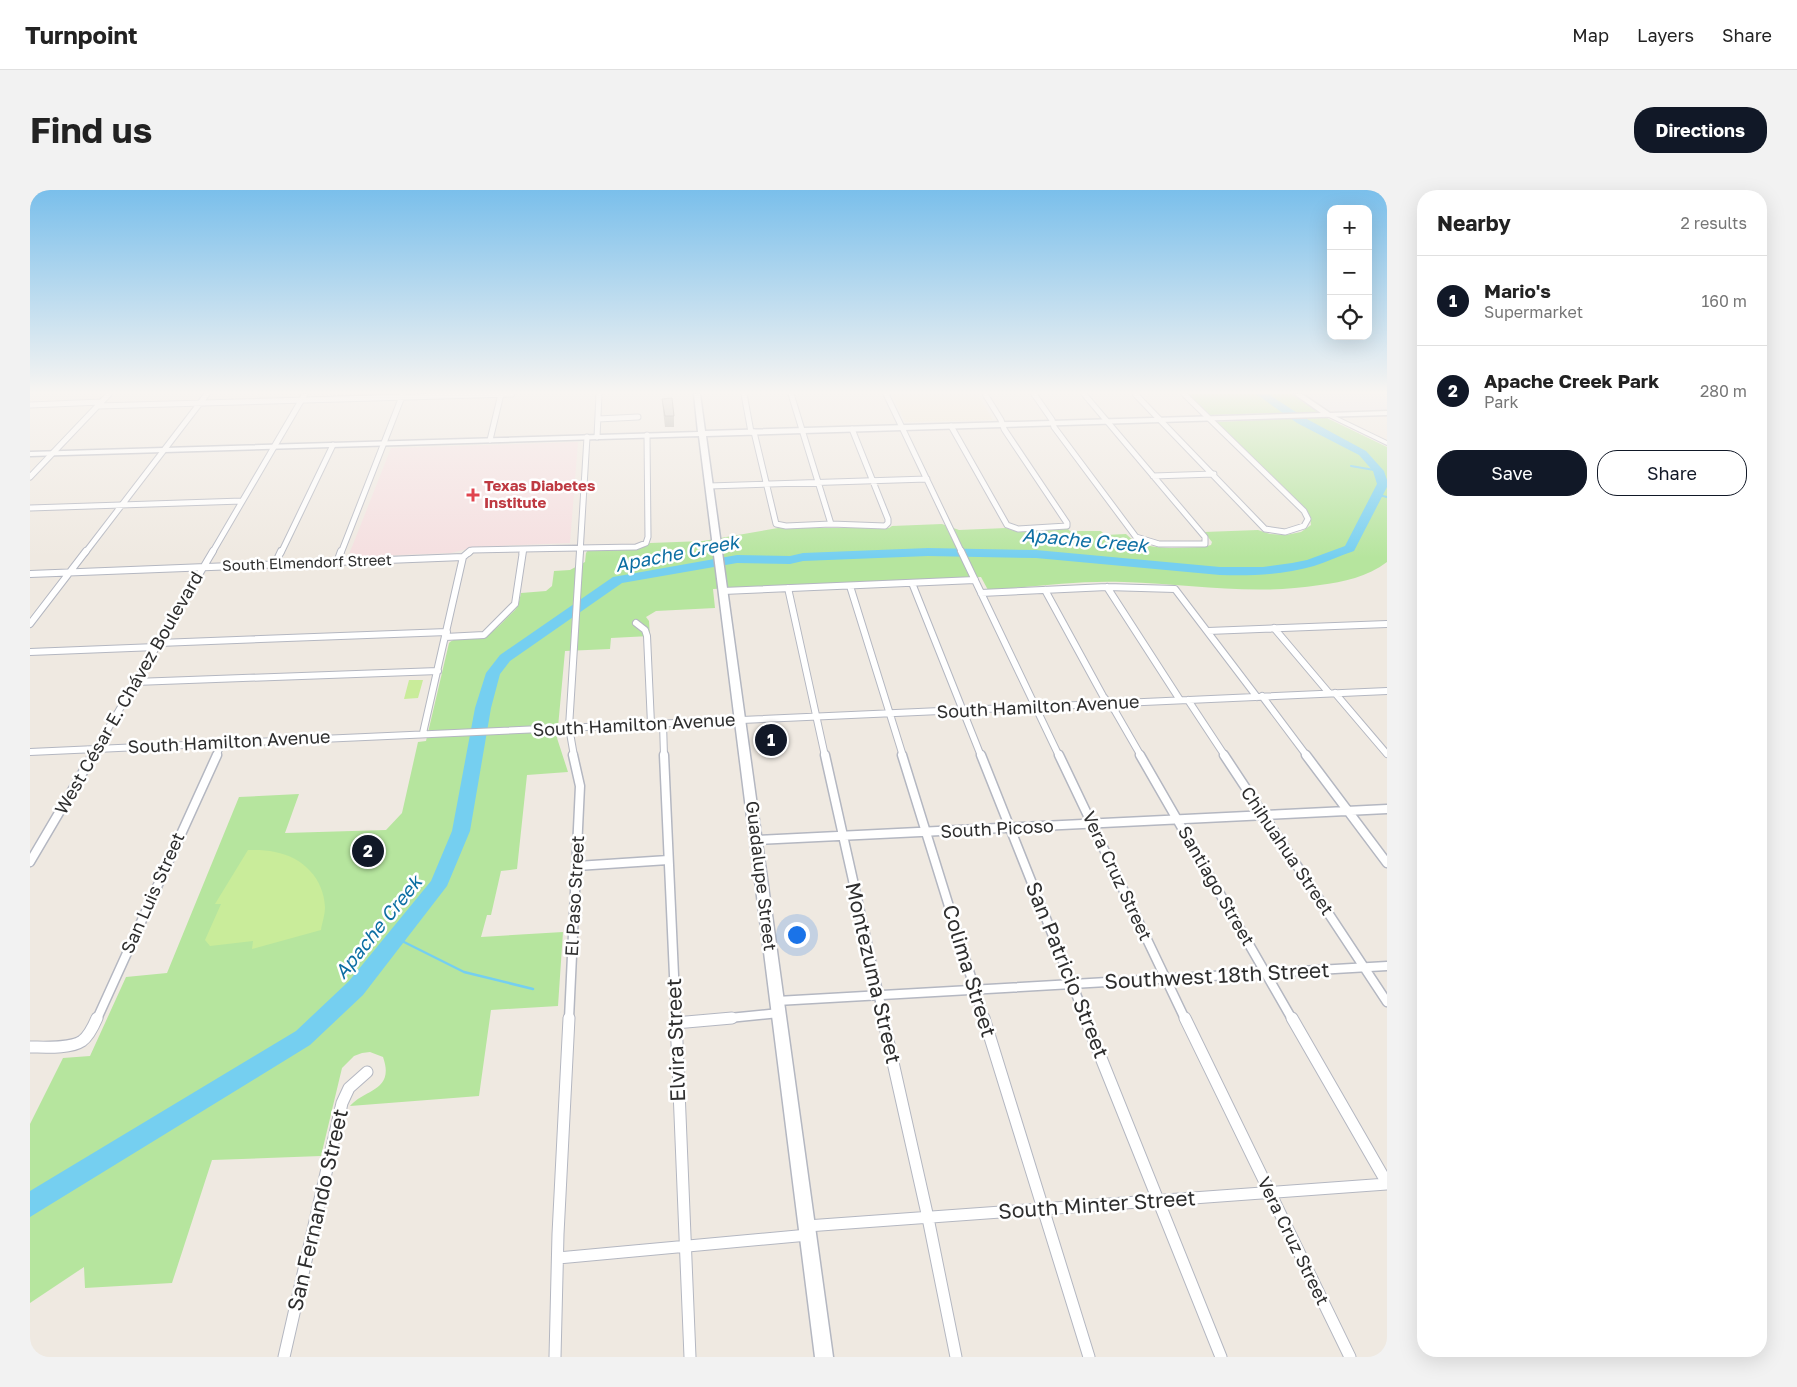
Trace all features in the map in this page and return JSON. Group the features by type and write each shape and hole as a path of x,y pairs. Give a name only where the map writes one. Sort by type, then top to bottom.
{"main road":[{"path":"30,454 220,448"},
{"name":"Guadalupe Street","path":"704,448 824,1357"}],"street":[{"path":"30,477 57,448"},
{"name":"West César E. Chávez Boulevard","path":"30,862 273,448"},
{"path":"275,564 331,448"},
{"path":"337,562 383,448"},
{"name":"El Paso Street","path":"554,1357 580,786 579,772 571,749 569,728 586,448"},
{"name":"South Elmendorf Street","path":"30,574 463,557 472,550 643,545 648,537 646,448"},
{"path":"756,448 774,522 781,526 831,524 880,526 887,524 888,519 860,448"},
{"path":"808,448 831,524"},
{"name":"Vera Cruz Street","path":"912,448 1165,978 1350,1357"},
{"path":"964,448 1007,525 1018,529 1066,526 1067,523 1018,448"},
{"path":"1070,448 1139,540 1156,544 1205,544 1205,537 1130,448"},
{"path":"1189,448 1262,526 1268,530 1291,531 1304,526 1308,519 1304,511 1239,448"},
{"path":"30,624 164,450"},
{"path":"1153,476 1214,474"},
{"path":"709,486 927,479"},
{"path":"30,508 242,501"},
{"path":"30,652 157,645 446,634 484,635 515,604 523,549"},
{"path":"423,733 463,557"},
{"path":"723,587 788,588 850,586 912,583 973,576"},
{"name":"San Patricio Street","path":"912,583 1221,1357"},
{"name":"Colima Street","path":"850,586 1089,1357"},
{"path":"981,593 1106,587 1175,589 1387,863"},
{"name":"Chihuahua Street","path":"1106,587 1263,815 1387,1002"},
{"name":"Montezuma Street","path":"788,588 928,1218 956,1357"},
{"name":"Santiago Street","path":"1045,590 1103,696 1178,820 1387,1184"},
{"path":"636,623 644,630 647,636 651,724"},
{"path":"1208,631 1387,624"},
{"path":"1274,628 1387,754"},
{"path":"135,682 438,671"},
{"name":"South Hamilton Avenue","path":"30,752 1387,690"},
{"name":"Elvira Street","path":"663,723 690,1357"},
{"name":"San Luis Street","path":"30,1047 64,1046 82,1041 93,1027 222,743"},
{"name":"South Picoso","path":"756,840 1387,809"},
{"path":"577,866 668,860"},
{"name":"Southwest 18th Street","path":"675,1023 778,1007 878,995 1387,966"},
{"name":"San Fernando Street","path":"284,1357 342,1103 349,1088 366,1072"},
{"name":"South Minter Street","path":"558,1258 685,1247 807,1230 928,1218 1387,1184"}],"shaded area":[{"name":"Texas Diabetes Institute","path":"391,448 577,448 570,543 475,547 451,553 348,557"}],"green space":[{"path":"1244,448 1387,448 1387,562 1371,572 1346,580 1329,584 1270,589 1107,582 988,590 981,577 713,589 715,608 656,611 646,617 649,621 650,636 611,638 610,649 565,651 557,738 568,772 527,775 517,869 501,871 491,915 487,915 481,937 563,932 558,1006 491,1010 479,1096 350,1106 382,1083 386,1068 383,1057 370,1052 354,1056 342,1068 321,1156 212,1160 172,1283 85,1288 84,1267 30,1303 30,1124 63,1058 90,1056 126,977 167,973 239,797 299,794 285,833 386,830 402,813 418,742 426,741 449,643 456,639 480,638 488,635 515,610 521,593 546,591 552,586 554,571 570,570 585,562 588,550 639,549 650,543 703,541 778,528 889,528 892,526 942,524 959,530 1006,528 1015,531 1068,529 1070,531 1101,531 1105,535 1126,534 1142,544 1162,548 1203,547 1211,545 1212,542 1204,532 1258,530 1270,534 1286,535 1301,532 1311,525 1310,518 1302,506"},
{"path":"409,680 423,680 418,698 404,699"},
{"path":"248,850 269,851 285,855 303,864 310,871 321,887 324,897 325,910 321,930 252,949 253,941 210,946 205,940 221,904 215,904"}],"waterway":[{"name":"Apache Creek","path":"30,1205 303,1038 356,988 438,886 461,831 483,708 493,673 505,658 618,580 737,559 790,560 803,557 928,552 1036,554 1234,572 1292,567 1317,561 1350,548 1383,484 1378,471 1371,461 1356,448"},
{"path":"1351,466 1380,471"},
{"path":"1379,495 1387,497"},
{"path":"396,938 464,972 533,989"}],"place":[{"name":"Texas Diabetes Institute","path":"473,495"},
{"name":"Mario's","path":"771,740"},
{"name":"Apache Creek Park","path":"368,851"}]}
